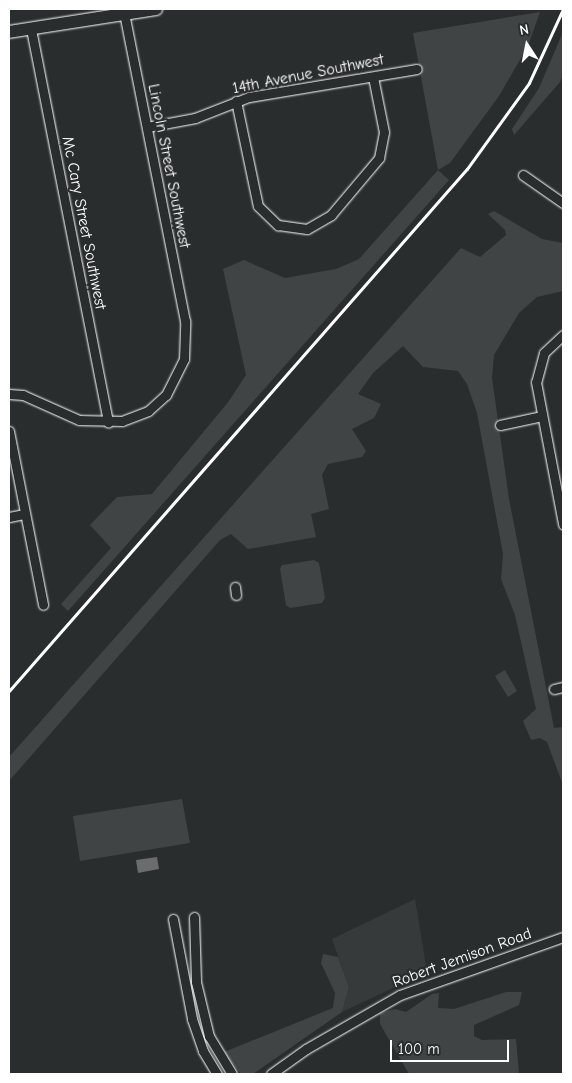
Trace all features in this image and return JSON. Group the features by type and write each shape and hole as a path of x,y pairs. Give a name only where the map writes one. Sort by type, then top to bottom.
{"main road":[{"path":"9,32 156,9"}],"street":[{"name":"Lincoln Street Southwest","path":"9,394 23,394 79,420 108,423 135,417 166,395 184,359 186,324 124,14"},
{"name":"Mc Cary Street Southwest","path":"31,29 108,423"},
{"name":"14th Avenue Southwest","path":"147,127 201,116 236,101 418,69"},
{"path":"236,101 258,206 278,225 307,229 331,215 380,158 384,132 373,77"},
{"path":"523,175 563,203"},
{"path":"563,335 544,353 537,372 542,416 563,524"},
{"path":"500,425 542,416"},
{"path":"9,431 43,605"},
{"path":"9,517 25,514"},
{"path":"554,689 563,687"},
{"path":"194,917 196,982 209,1036 232,1074"},
{"path":"173,919 192,1019 203,1051 217,1074"},
{"name":"Robert Jemison Road","path":"271,1074 306,1049 400,995 563,937"}],"shaded area":[{"path":"540,12 528,46 499,96 450,163 438,170 413,33"},
{"path":"563,32 563,75 560,82 514,135 512,129 539,88"},
{"path":"438,170 449,180 68,611 61,604 111,548 90,525 117,497 152,494 229,401 246,375 223,269 244,260 285,278 336,269 359,259"},
{"path":"494,211 542,239 563,243 563,291 537,297 519,313 494,355 492,378 509,499 554,728 563,727 563,785 547,742 540,738 531,740 523,721 536,709 515,615 501,579 503,554 477,413 467,384 458,371 423,367 403,346 373,373 358,394 381,404 374,418 352,429 366,451 362,457 328,464 322,475 329,509 311,514 316,537 248,549 231,534 220,540 9,781 9,757 461,248 480,257 506,235 505,230 488,214"},
{"path":"314,560 319,563 325,598 322,603 290,608 286,605 280,569 282,565"},
{"path":"505,670 517,691 508,697 495,676"},
{"path":"182,799 190,843 80,861 73,816"},
{"path":"157,857 159,869 138,873 136,860"},
{"path":"415,899 427,972 342,1012 349,987 332,939"},
{"path":"323,954 338,957 349,987 342,1012 253,1074 241,1074 224,1052 333,1008 335,993 321,963"},
{"path":"506,992 522,992 519,1005 474,1025 474,1036 482,1040 516,1039 519,1074 409,1074 380,1024 380,1013 395,1009 406,1012 432,994 439,993 438,1008 454,1009"}],"railway":[{"path":"9,691 467,169 529,83 563,9"}]}
